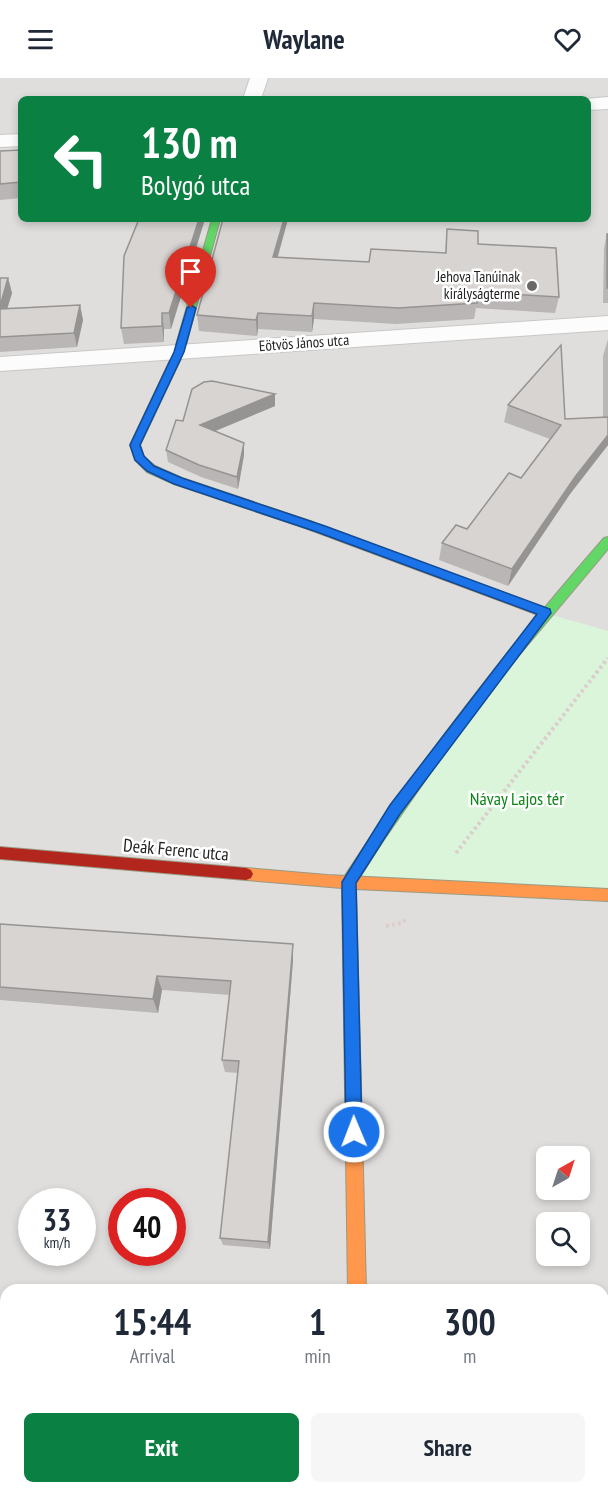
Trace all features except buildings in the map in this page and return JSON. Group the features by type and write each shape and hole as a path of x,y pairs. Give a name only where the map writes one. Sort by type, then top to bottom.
{"street":[{"path":"253,96 260,78"},
{"path":"591,104 608,103"},
{"path":"0,141 18,140"},
{"path":"215,222 179,352 135,445 139,458 151,469 178,481 321,529 545,613"},
{"name":"Eötvös János utca","path":"0,364 608,322"},
{"path":"357,1284 349,882 395,809 545,613 608,541"},
{"name":"Deák Ferenc utca","path":"0,853 349,882"},
{"path":"349,882 608,895"}],"path":[{"path":"350,929 364,930 402,923 608,658"}],"shaded area":[{"path":"0,78 608,78 608,1284 0,1284"}],"green space":[{"name":"Návay Lajos tér","path":"545,613 608,631 608,895 349,882"}],"traffic: fast":[{"path":"215,222 179,352 135,445 139,458 151,469 178,481 309,525"},
{"path":"349,889 349,882 378,837 472,706 608,541"}],"traffic: slow":[{"path":"246,874 327,881 608,895"},
{"path":"349,889 357,1284"}],"traffic: jam":[{"path":"309,525 545,613"},
{"path":"0,853 246,874"}],"place":[{"name":"Jehova Tanúinak királyságterme","path":"532,286"}],"route":[{"path":"191,308 179,352 135,445 139,458 151,469 178,481 321,529 545,613 395,809 349,882 354,1132"}]}
